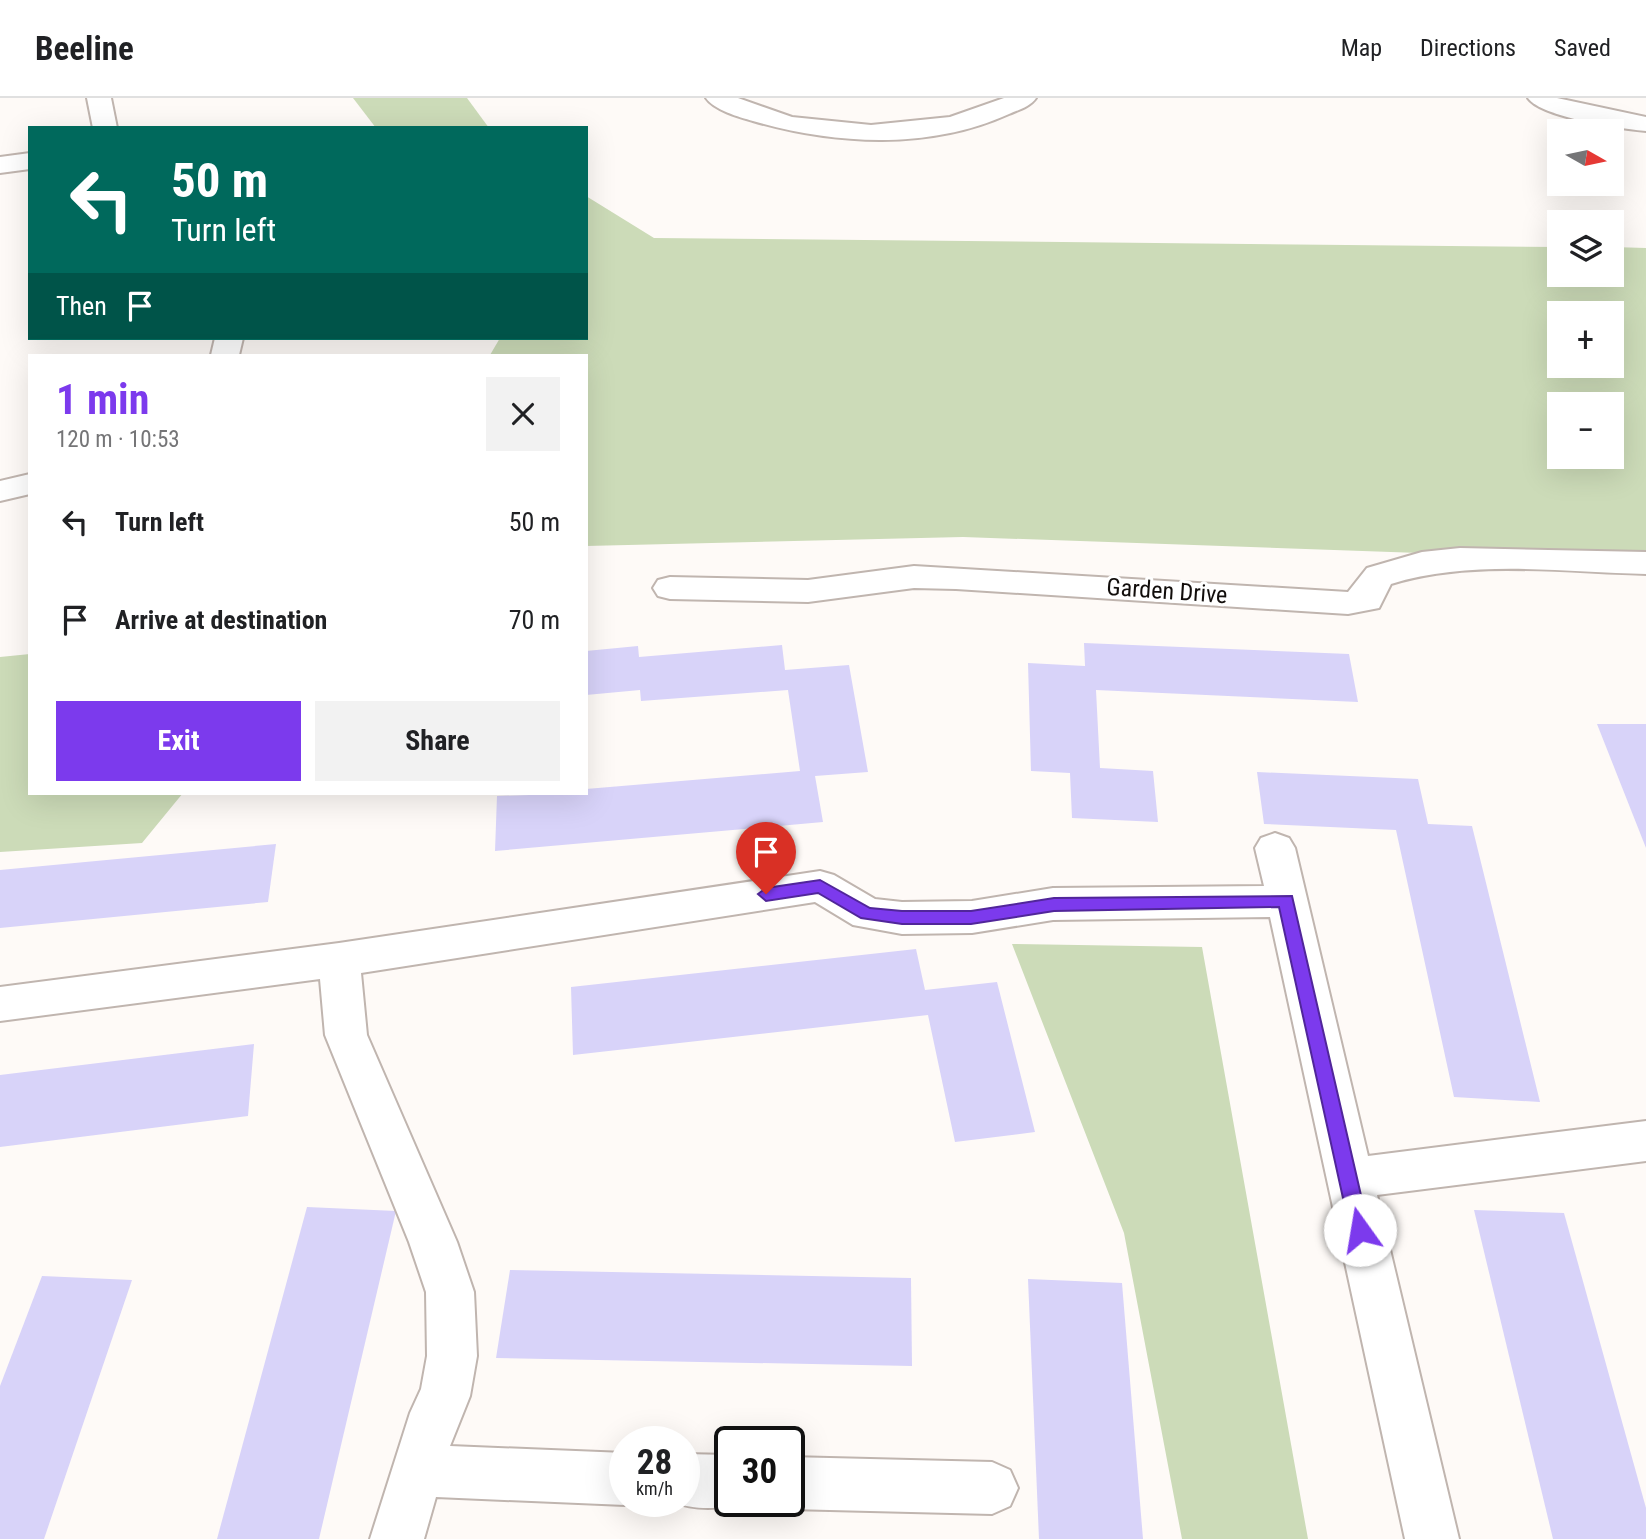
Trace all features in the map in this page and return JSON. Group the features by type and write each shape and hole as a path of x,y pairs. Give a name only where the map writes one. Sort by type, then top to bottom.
{"street":[{"path":"99,98 105,126"},
{"path":"718,98 773,119 806,127 880,132 945,126 978,118 1024,98"},
{"path":"1540,98 1548,103 1620,121 1646,124"},
{"path":"0,166 28,161"},
{"path":"0,491 28,484"},
{"name":"Garden Drive","path":"670,588 808,591 914,577 1348,603 1367,600 1368,589 1379,576 1422,563 1460,559 1643,570"},
{"path":"1275,848 1348,1179 1432,1539"},
{"path":"0,1004 339,960 820,886 867,914 902,918 971,917 1054,904 1286,901"},
{"path":"339,960 346,1035 433,1242 450,1292 453,1356 445,1396 435,1413 397,1539"},
{"path":"1348,1179 1646,1141"},
{"path":"419,1471 609,1478"},
{"path":"805,1483 992,1488"}],"green space":[{"path":"353,98 467,98 488,126 374,126"},
{"path":"588,197 654,238 1547,247 1547,287 1624,287 1624,247 1646,248 1646,561 963,537 588,546 588,354 491,354 499,340 588,340"},
{"path":"28,654 28,795 181,795 142,843 0,852 0,657"},
{"path":"1012,944 1202,947 1308,1539 1182,1539 1124,1233"}],"building":[{"path":"1084,643 1349,654 1358,702 1096,690 1100,768 1153,771 1158,822 1072,818 1070,773 1031,771 1028,663 1085,666"},
{"path":"782,645 785,670 849,665 868,772 815,776 823,822 495,851 497,796 588,795 588,789 800,771 788,690 641,701 640,690 588,695 588,651 638,646 639,657"},
{"path":"1597,724 1646,724 1646,848"},
{"path":"1257,772 1418,779 1428,824 1472,826 1540,1102 1454,1097 1396,830 1264,824"},
{"path":"276,844 268,902 0,928 0,870"},
{"path":"916,949 925,990 997,982 1035,1132 955,1142 928,1015 573,1055 571,987"},
{"path":"254,1044 248,1116 0,1147 0,1075"},
{"path":"307,1207 396,1211 319,1539 217,1539"},
{"path":"1474,1210 1564,1213 1646,1508 1646,1539 1553,1539"},
{"path":"510,1270 911,1278 912,1366 496,1358"},
{"path":"42,1276 132,1280 44,1539 0,1539 0,1386"},
{"path":"1028,1279 1122,1283 1143,1539 1039,1539"}],"route":[{"path":"766,894 820,886 867,914 902,918 971,917 1054,904 1286,901 1360,1230"}]}
